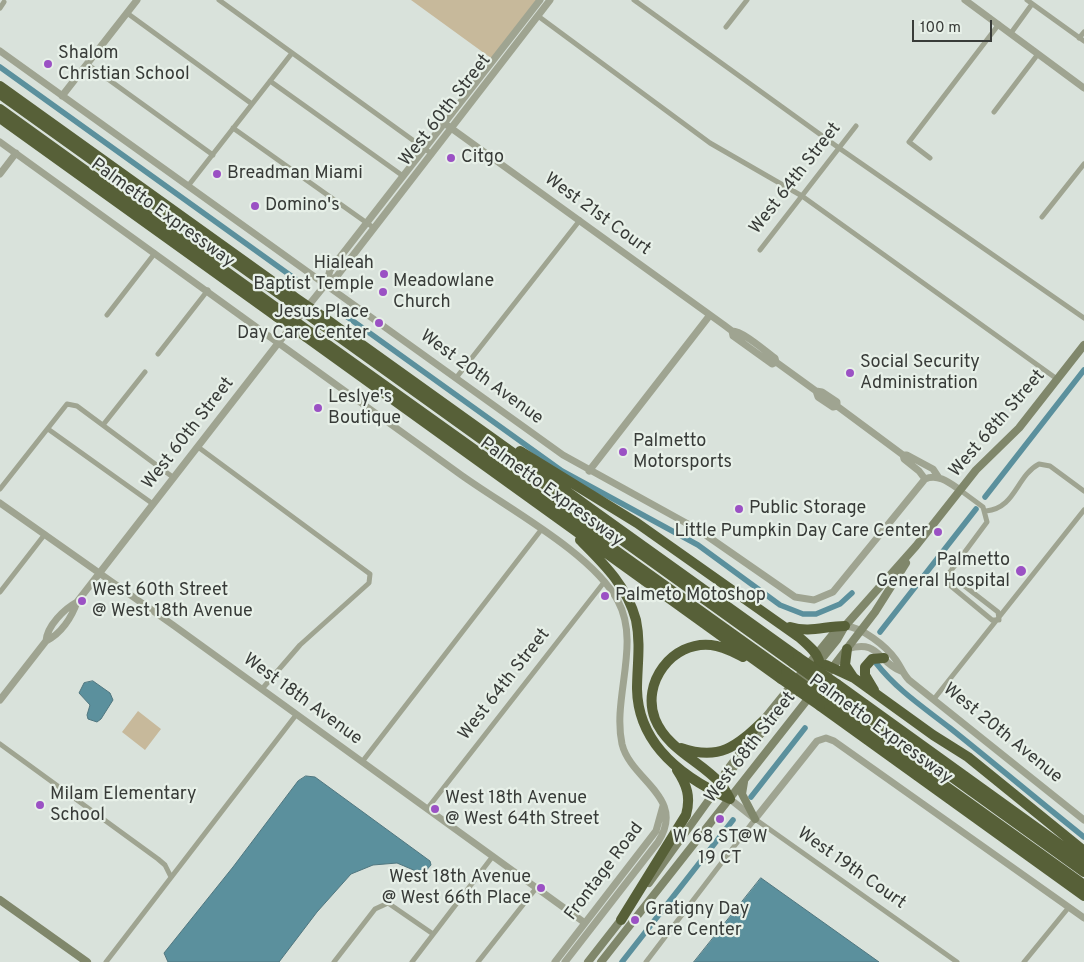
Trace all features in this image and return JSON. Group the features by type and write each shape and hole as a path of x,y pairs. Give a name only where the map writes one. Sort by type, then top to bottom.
{"highway":[{"name":"Palmetto Expressway","path":"0,86 291,299 488,434 790,668 829,695 1084,896"},
{"path":"0,94 291,299"},
{"path":"0,109 279,314"},
{"name":"Palmetto Expressway","path":"0,118 308,334 562,521 790,668 1084,862"},
{"path":"320,319 790,668"},
{"path":"308,334 790,668"},
{"path":"488,434 535,459 637,523 782,624 818,661 854,678 968,757 1084,851"},
{"path":"562,521 615,576 629,600 639,639 637,687 640,714 654,744 669,759 715,792 730,799"},
{"path":"782,624 800,630 812,631 832,626 844,626"},
{"path":"730,799 722,783 676,747 662,732 652,707 654,684 659,672 677,653 700,645 718,646 790,668"},
{"path":"847,648 845,665 854,678"},
{"path":"877,695 864,669 872,659 884,658"},
{"path":"815,689 818,661"},
{"path":"829,695 1084,872"},
{"path":"829,695 1084,885"},
{"path":"676,747 703,754 717,753 739,743 763,721"},
{"path":"621,920 686,815 689,797 688,789 669,759"}],"main road":[{"name":"West 68th Street","path":"588,962 715,792 818,661 833,634 844,626 916,546 976,470 1019,428 1084,345"},
{"name":"West 68th Street","path":"601,962 861,631 916,546"},
{"name":"West 68th Street","path":"722,783 723,776 763,721 818,661"},
{"path":"745,780 742,794 755,819"},
{"path":"0,900 87,962"}],"street":[{"path":"62,96 137,0"},
{"path":"220,0 432,154"},
{"name":"West 60th Street","path":"326,285 330,270 540,0"},
{"name":"West 60th Street","path":"0,700 46,641 47,634 68,607 77,602 279,342 326,285 337,276 550,0"},
{"path":"634,0 839,148 1084,318"},
{"path":"726,27 747,0"},
{"path":"965,0 1084,88"},
{"path":"1026,0 1082,40 1084,32"},
{"path":"0,8 4,2"},
{"path":"1011,33 1032,4"},
{"path":"126,13 252,104"},
{"path":"538,16 710,143 802,196 1057,379"},
{"path":"930,158 909,142 998,24"},
{"name":"West 20th Avenue","path":"0,51 589,471 697,529 792,595 811,600 826,597 836,589 925,479"},
{"path":"188,186 292,53"},
{"path":"994,112 1038,54"},
{"path":"87,64 213,155"},
{"path":"270,81 403,176"},
{"name":"West 21st Court","path":"444,123 732,331 733,336 772,364 776,362 816,391 818,396 833,407 837,406 903,455 904,459 919,471 925,479"},
{"name":"West 64th Street","path":"760,250 856,126"},
{"path":"234,128 374,228"},
{"path":"0,142 208,290 460,475 542,530 590,566 605,580 619,603 627,637 622,742 625,753 658,794 663,805"},
{"path":"0,174 16,154"},
{"path":"1042,217 1084,164"},
{"path":"456,378 580,220"},
{"path":"107,315 155,253"},
{"path":"158,354 208,290"},
{"path":"589,471 710,315"},
{"path":"103,425 145,372"},
{"path":"0,488 66,404 77,406 174,478"},
{"path":"48,429 153,504"},
{"path":"198,447 370,574 369,582 300,645 262,689"},
{"name":"West 21st Court","path":"903,455 907,454 933,469 938,478 960,490"},
{"path":"986,511 1003,507 1032,470 1039,464 1050,466 1084,491"},
{"path":"925,479 931,476 938,478"},
{"path":"960,490 975,499 986,511 985,526 949,574 945,580 946,584 992,620 999,620"},
{"name":"West 18th Avenue","path":"0,503 262,689 585,923"},
{"path":"934,699 999,620 1084,510"},
{"path":"362,762 542,530"},
{"path":"0,592 45,534"},
{"path":"949,574 998,612 999,620"},
{"name":"West 64th Street","path":"427,809 605,580"},
{"name":"West 20th Avenue","path":"844,626 861,631 889,653 901,671 1084,820"},
{"name":"West 20th Avenue","path":"847,648 858,645 868,646 894,668 901,671"},
{"path":"106,962 296,715"},
{"path":"646,962 817,741 826,738 834,741 1084,918"},
{"path":"0,744 158,859 165,865 171,878"},
{"name":"West 19th Court","path":"730,799 755,819 957,962"},
{"name":"Frontage Road","path":"554,962 656,831 663,805"},
{"name":"Frontage Road","path":"565,962 664,834 667,815 663,805"},
{"path":"412,962 493,856"},
{"path":"478,962 537,887"},
{"path":"334,962 375,909 382,904 388,903 433,934"},
{"path":"1024,962 1069,907"},
{"path":"584,937 585,923"}],"shaded area":[{"path":"411,0 541,0 495,61"},
{"path":"138,711 161,729 145,750 122,732"}],"water":[{"path":"93,681 110,693 113,700 97,722 88,719 87,715 90,705 79,693 84,683"},
{"path":"306,776 315,777 430,861 431,865 423,874 397,863 373,865 351,874 317,912 279,962 168,962 164,953 233,867 298,781"},
{"path":"761,878 879,962 694,962"}],"waterway":[{"path":"0,67 301,283"},
{"path":"332,306 562,471 698,545 780,605 803,614 816,614 840,604 852,593"},
{"path":"985,497 1084,370"},
{"path":"880,632 976,509"},
{"path":"876,663 911,698 1084,837"},
{"path":"751,797 805,728"},
{"path":"622,962 733,820"}],"place":[{"name":"Shalom Christian School","path":"48,64"},
{"name":"Citgo","path":"451,158"},
{"name":"Breadman Miami","path":"217,174"},
{"name":"Domino's","path":"255,206"},
{"name":"Hialeah Baptist Temple","path":"384,274"},
{"name":"Meadowlane Church","path":"383,292"},
{"name":"Jesus Place Day Care Center","path":"379,323"},
{"name":"Social Security Administration","path":"850,373"},
{"name":"Leslye's Boutique","path":"318,408"},
{"name":"Palmetto Motorsports","path":"623,452"},
{"name":"Public Storage","path":"739,509"},
{"name":"Little Pumpkin Day Care Center","path":"938,532"},
{"name":"Palmetto General Hospital","path":"1021,571"},
{"name":"Palmeto Motoshop","path":"605,596"},
{"name":"West 60th Street @ West 18th Avenue","path":"82,601"},
{"name":"Milam Elementary School","path":"40,805"},
{"name":"West 18th Avenue @ West 64th Street","path":"435,809"},
{"name":"W 68 ST@W 19 CT","path":"720,819"},
{"name":"West 18th Avenue @ West 66th Place","path":"541,888"},
{"name":"Gratigny Day Care Center","path":"635,920"}]}
